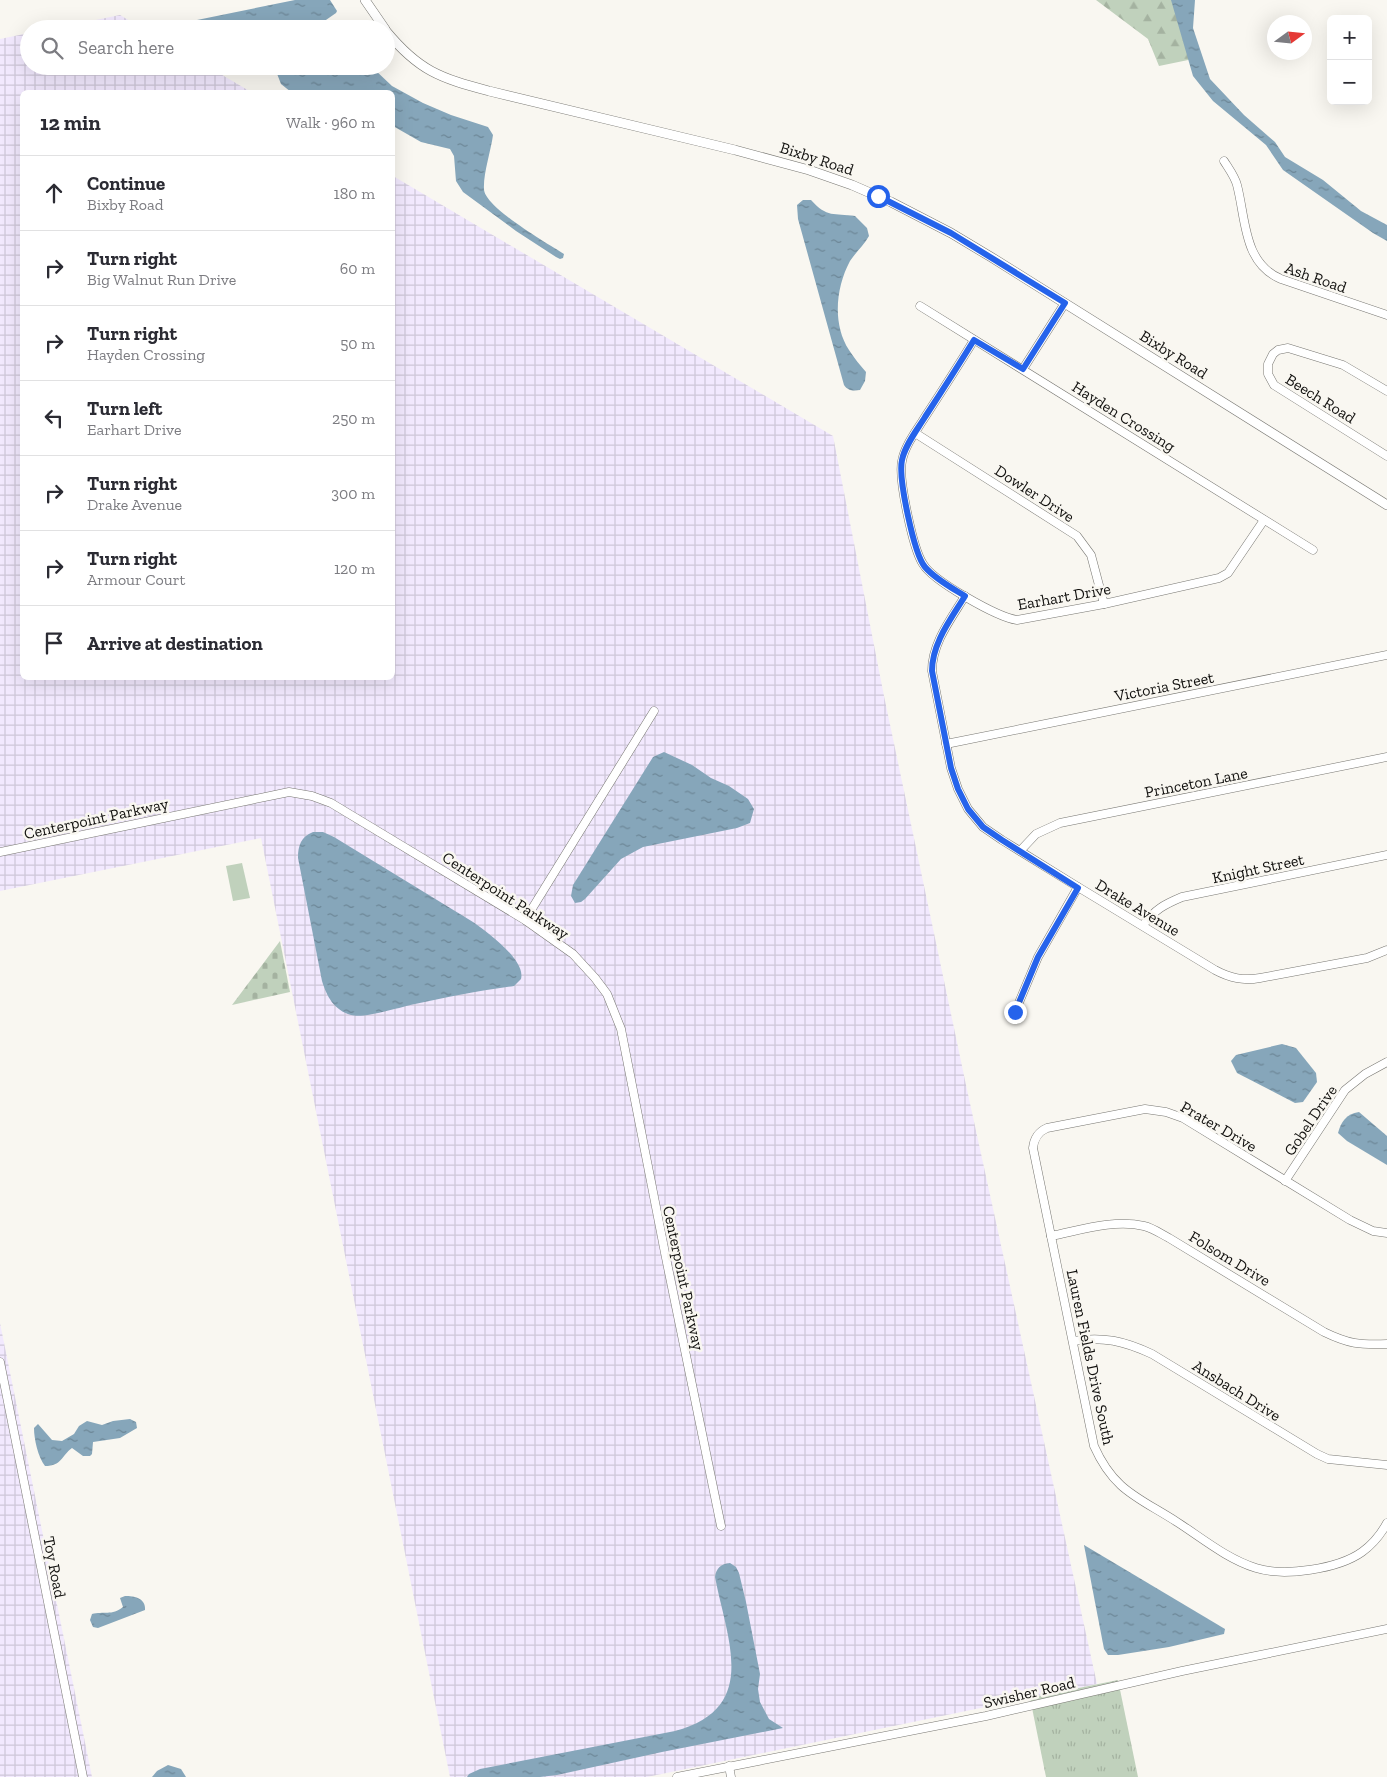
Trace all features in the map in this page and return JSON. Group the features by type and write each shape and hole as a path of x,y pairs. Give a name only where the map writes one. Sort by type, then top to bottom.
{"street":[{"name":"Bixby Road","path":"365,0 379,20"},
{"name":"Bixby Road","path":"395,40 419,65 438,76 461,84 782,162 852,185 898,205 943,229 1065,303 1387,505"},
{"name":"Ash Road","path":"1224,161 1237,184 1249,241 1256,261 1261,267 1280,279 1387,315"},
{"path":"1023,369 1065,303"},
{"name":"Hayden Crossing","path":"920,306 1313,550"},
{"name":"Earhart Drive","path":"974,340 916,433 902,459 901,468 907,509 917,553 928,571 965,596 1008,619 1017,620 1104,604 1219,578 1228,573 1264,520"},
{"name":"Beech Road","path":"1387,391 1343,365 1294,348 1278,350 1270,358 1268,364 1268,374 1274,385 1387,456"},
{"name":"Dowler Drive","path":"916,433 1078,536 1092,555 1104,604"},
{"name":"Drake Avenue","path":"965,596 935,648 932,659 932,671 946,744 958,789 968,809 983,827 1078,888 1143,925 1215,970 1236,978 1249,980 1367,958 1387,950"},
{"name":"Victoria Street","path":"946,744 1387,655"},
{"path":"525,920 654,710"},
{"name":"Princeton Lane","path":"1020,852 1036,834 1060,823 1387,757"},
{"name":"Centerpoint Parkway","path":"0,852 289,792 312,796 331,803 525,920 573,954 607,994 621,1029 721,1526"},
{"name":"Knight Street","path":"1143,925 1162,905 1182,897 1387,855"},
{"path":"1015,1012 1038,957 1078,888"},
{"name":"Gobel Drive","path":"1285,1181 1345,1090 1365,1074 1387,1062"},
{"name":"Prater Drive","path":"1033,1148 1036,1136 1047,1128 1145,1109 1166,1112 1183,1118 1361,1226 1373,1231 1387,1233"},
{"name":"Lauren Fields Drive South","path":"1033,1148 1094,1446 1102,1464 1113,1479 1121,1487 1232,1558 1266,1571 1295,1572 1314,1569 1349,1558 1361,1553 1372,1543 1387,1523"},
{"name":"Folsom Drive","path":"1051,1236 1103,1226 1123,1224 1145,1226 1169,1238 1342,1341 1361,1345 1387,1344"},
{"name":"Ansbach Drive","path":"1073,1342 1099,1339 1118,1340 1128,1343 1152,1354 1317,1454 1328,1459 1387,1465"},
{"name":"Toy Road","path":"0,1362 83,1777"},
{"name":"Swisher Road","path":"676,1777 976,1718 1168,1674 1387,1629"},
{"path":"729,1766 731,1777"}],"shaded area":[{"path":"120,15 128,20 96,20"},
{"path":"20,35 20,75 222,75 248,90 20,90 20,680 395,680 395,177 833,436 884,696 966,1085 1097,1684 647,1777 450,1777 261,838 0,891 0,39"},
{"path":"0,1323 92,1777 0,1777"}],"green space":[{"path":"1096,0 1178,0 1193,59 1159,66 1148,39"},
{"path":"242,863 250,898 233,901 226,866"},
{"path":"280,941 290,992 232,1005"},
{"path":"1118,1680 1138,1777 1046,1777 1030,1698"}],"water":[{"path":"295,0 330,0 337,11 326,20 197,20"},
{"path":"1171,0 1195,0 1193,28 1210,79 1244,115 1275,142 1285,157 1323,180 1361,211 1387,225 1387,241 1283,170 1266,145 1213,101 1193,76"},
{"path":"278,75 380,75 392,86 423,103 451,115 488,127 493,135 484,183 487,197 505,215 564,254 563,258 556,257 516,231 463,192 456,181 454,156 450,149 421,142 395,127 395,90 288,90 281,84"},
{"path":"803,200 811,200 826,212 855,216 867,228 869,236 850,261 845,271 838,306 840,329 844,340 851,353 866,372 865,381 860,390 851,390 844,385 798,219 797,205"},
{"path":"664,752 692,765 748,799 754,809 750,823 737,828 643,847 621,859 585,899 575,903 571,896 573,885 653,757"},
{"path":"313,832 323,832 334,837 473,922 496,939 512,955 518,963 521,979 514,986 452,996 373,1014 357,1016 340,1010 332,1002 322,981 298,858 301,842"},
{"path":"1282,1044 1296,1048 1316,1073 1317,1082 1303,1102 1295,1103 1237,1073 1231,1061 1236,1055"},
{"path":"1359,1112 1387,1136 1387,1165 1347,1141 1338,1133 1345,1119"},
{"path":"130,1419 136,1422 137,1428 120,1438 93,1442 92,1454 90,1456 83,1456 72,1448 61,1460 51,1466 45,1466 40,1458 34,1432 34,1428 38,1424 52,1440 62,1441 74,1434 79,1426 87,1421 102,1425 113,1421"},
{"path":"1084,1545 1225,1629 1224,1634 1169,1647 1108,1655 1104,1649"},
{"path":"730,1563 736,1567 739,1573 746,1602 760,1674 758,1689 760,1702 769,1719 783,1728 557,1775 540,1777 467,1777 469,1774 480,1769 675,1731 702,1720 719,1706 728,1689 731,1669 730,1647 715,1577 719,1567"},
{"path":"125,1596 136,1597 141,1600 144,1603 145,1610 98,1628 93,1627 90,1620 92,1614 119,1610 123,1607 120,1598"},
{"path":"168,1765 181,1769 186,1777 152,1777 157,1771"}],"route":[{"path":"878,196 951,233 1065,303 1023,369 974,340 910,441 902,459 901,468 909,518 920,560 928,571 965,596 935,648 932,659 932,671 951,768 958,789 968,809 983,827 1078,888 1038,957 1015,1012"}]}
